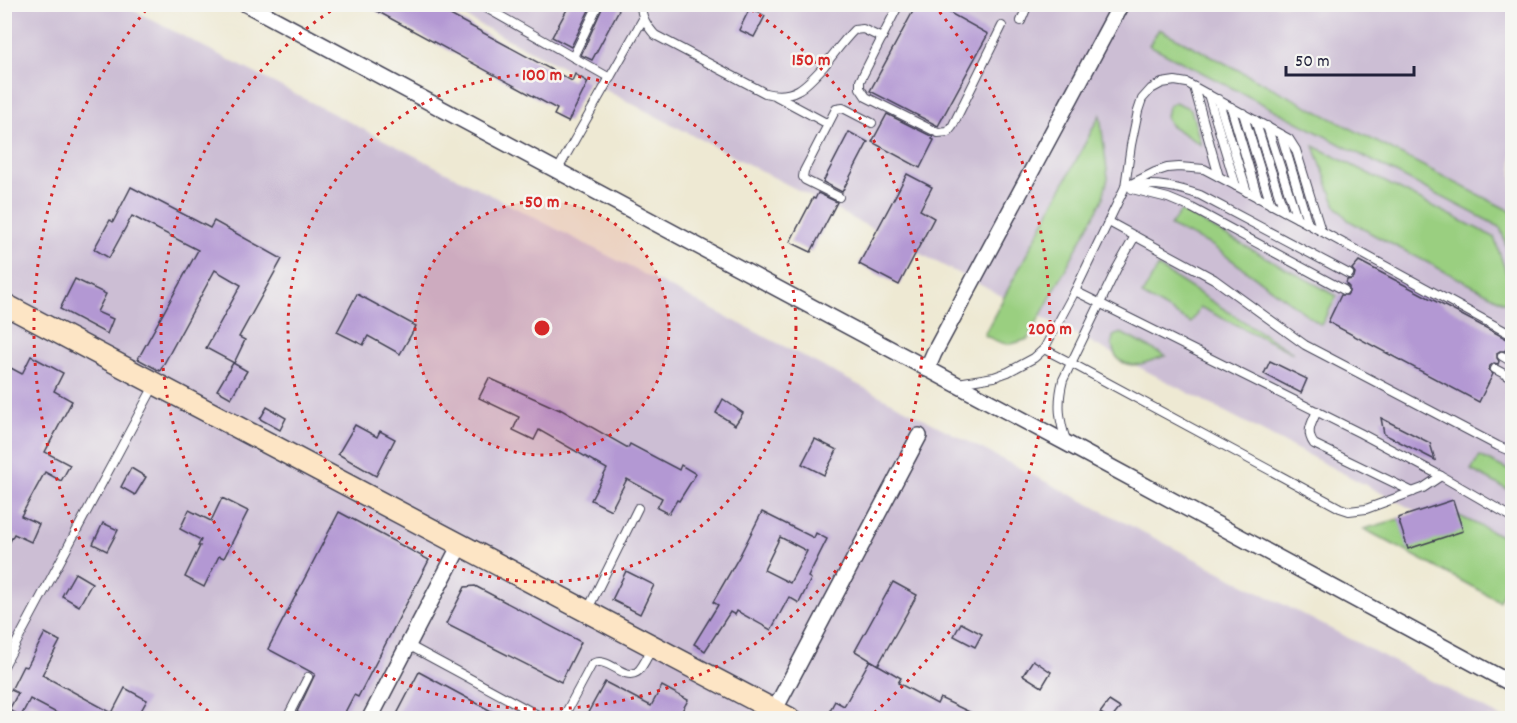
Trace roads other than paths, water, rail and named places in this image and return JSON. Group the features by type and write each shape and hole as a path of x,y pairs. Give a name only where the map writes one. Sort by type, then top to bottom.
{"main road":[{"path":"4,304 782,715"}],"street":[{"path":"246,4 1512,684"},
{"path":"927,369 1121,4"},
{"path":"782,715 919,436"},
{"path":"370,718 460,545"}],"lane":[{"path":"479,4 610,78"},
{"path":"641,4 643,19 655,35 828,124"},
{"path":"899,4 860,81 861,92 866,97 941,134 948,132 952,127 1002,26"},
{"path":"1021,21 1028,4"},
{"path":"573,57 598,5"},
{"path":"557,171 643,19"},
{"path":"775,96 794,92 807,85 854,30 863,29 882,38"},
{"path":"954,383 1008,372 1022,366 1044,349 1125,187 1135,122 1142,99 1151,89 1162,83 1175,81 1187,83 1289,139 1296,150 1321,231"},
{"path":"1194,87 1219,177"},
{"path":"1208,94 1236,186"},
{"path":"1218,99 1247,192"},
{"path":"1231,107 1258,198"},
{"path":"839,197 805,180 804,171 834,112 840,108 847,109 872,123"},
{"path":"1243,113 1271,204"},
{"path":"1255,120 1284,211"},
{"path":"1267,126 1297,218"},
{"path":"1281,135 1308,224"},
{"path":"1125,187 1155,172 1179,166 1204,169 1512,335"},
{"path":"1125,187 1150,184 1176,187 1200,195 1349,273"},
{"path":"1125,187 1168,198 1192,208 1344,290"},
{"path":"1109,222 1214,279 1305,345 1512,452"},
{"path":"1068,444 1061,427 1059,404 1063,381 1135,236"},
{"path":"1075,291 1317,411 1441,476 1512,517"},
{"path":"1044,349 1349,511 1366,509 1413,492 1433,483 1441,476"},
{"path":"1502,356 1512,362"},
{"path":"1495,369 1512,378"},
{"path":"4,666 155,383"},
{"path":"1317,411 1309,432 1314,444 1413,492"},
{"path":"587,612 638,508"},
{"path":"408,645 543,718"},
{"path":"563,718 592,664 603,662 634,674 640,669 652,646"},
{"path":"287,718 308,677"},
{"path":"517,718 523,708"}]}
